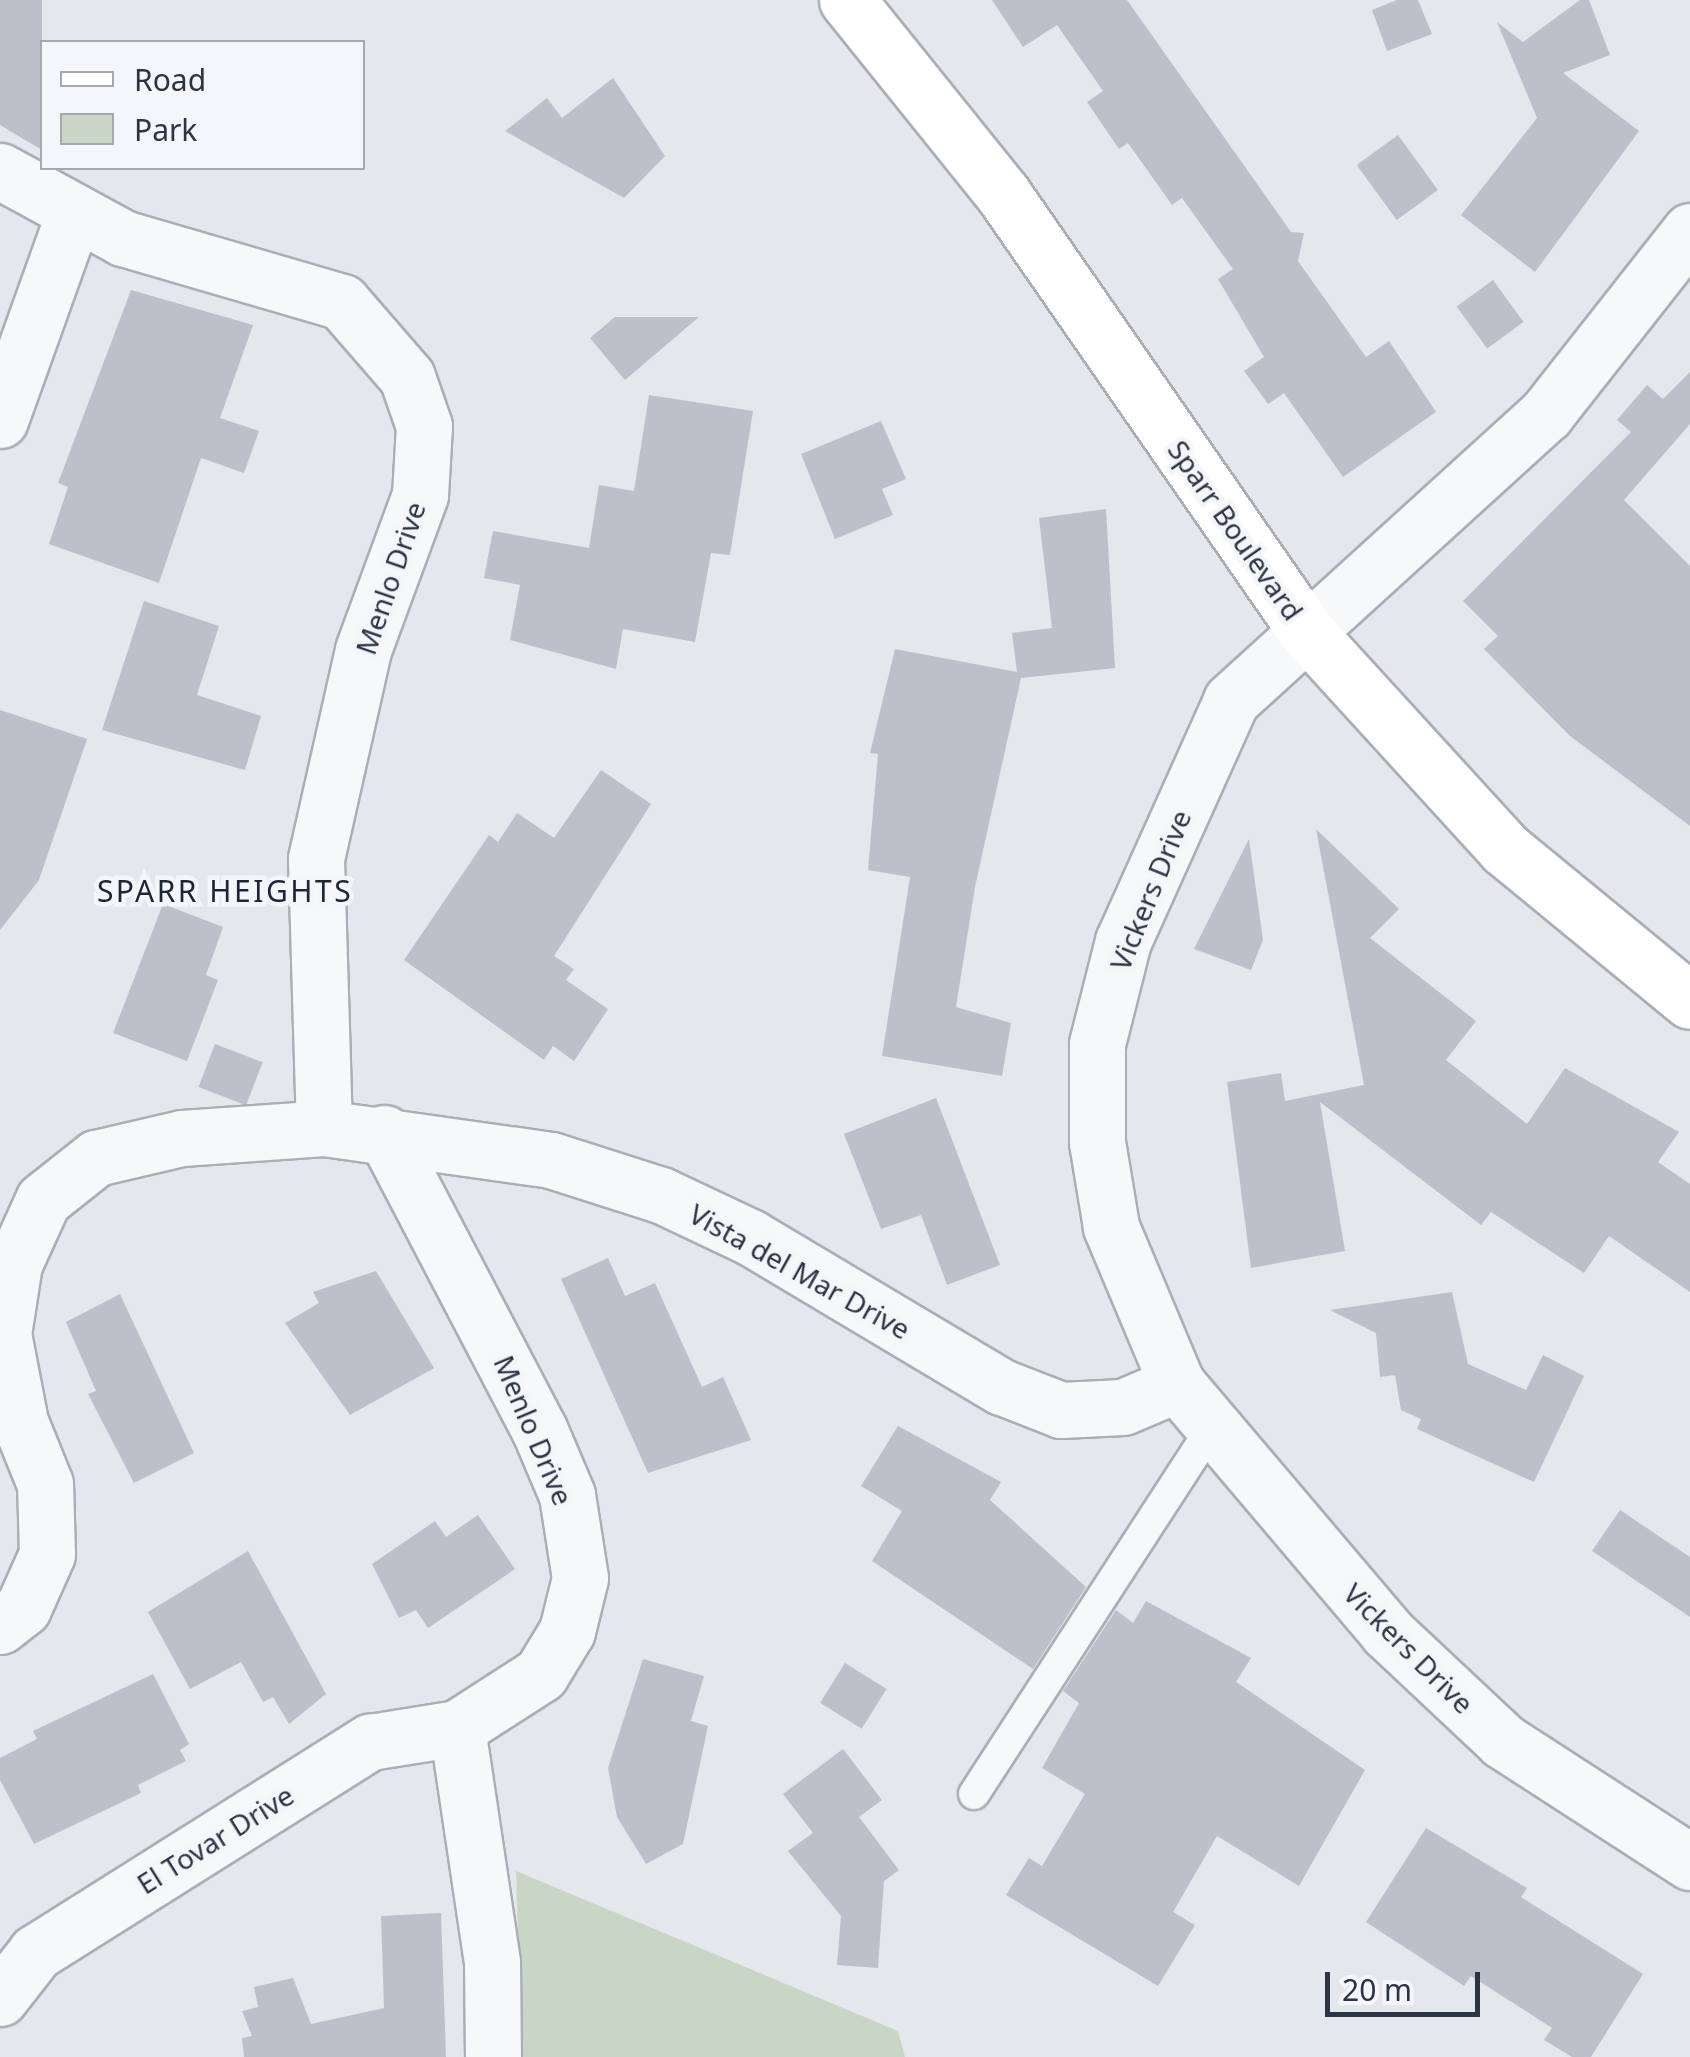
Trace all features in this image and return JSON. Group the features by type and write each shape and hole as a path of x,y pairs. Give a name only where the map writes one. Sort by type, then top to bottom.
{"street":[{"name":"Sparr Boulevard","path":"847,0 1003,194 1306,630 1504,850 1690,1001"},
{"name":"Menlo Drive","path":"0,171 74,216 342,302 394,351 424,426 420,496 363,650 316,858 324,1128"},
{"path":"0,420 74,216"},
{"name":"Vickers Drive","path":"1690,230 1546,414 1230,701 1123,941 1097,1044 1097,1142 1111,1228 1177,1384 1387,1632 1503,1740 1690,1862"},
{"name":"Vista del Mar Drive","path":"0,1626 23,1608 46,1554 46,1484 20,1422 3,1334 14,1264 43,1200 96,1158 182,1138 324,1128 384,1133 551,1160 661,1194 1002,1387 1061,1410 1123,1407 1177,1384"},
{"name":"Menlo Drive","path":"384,1133 539,1428 567,1495 580,1578 567,1631 541,1674 457,1728"},
{"path":"457,1728 492,1962 493,2057"},
{"name":"El Tovar Drive","path":"0,1998 36,1952 370,1742 457,1728"}],"lane":[{"path":"974,1794 1212,1428"}],"green space":[{"path":"516,1871 898,2031 905,2057 522,2057"}],"building":[{"path":"0,0 42,0 40,149 0,125"},
{"path":"992,0 1127,0 1291,232 1304,233 1298,261 1366,357 1389,341 1436,412 1343,477 1284,393 1268,404 1244,371 1264,357 1218,279 1233,269 1182,198 1172,205 1128,143 1119,149 1087,102 1103,91 1057,25 1023,47"},
{"path":"1397,0 1418,0 1432,34 1387,51 1372,10"},
{"path":"1580,0 1589,0 1610,55 1563,73 1639,131 1535,272 1461,215 1537,118 1497,22 1523,42"},
{"path":"613,78 665,156 624,198 505,131 547,98 562,118"},
{"path":"1398,135 1438,190 1397,220 1357,165"},
{"path":"1493,280 1524,322 1487,349 1457,306"},
{"path":"131,290 253,325 220,418 259,431 244,473 201,458 159,583 49,544 68,487 58,483"},
{"path":"615,317 699,317 625,380 590,338"},
{"path":"1690,372 1690,424 1624,500 1690,566 1690,826 1570,736 1484,649 1498,636 1463,601 1631,432 1617,420 1647,385 1663,399"},
{"path":"649,395 753,411 730,555 711,553 695,642 623,629 616,669 510,640 520,585 484,578 493,531 589,548 599,485 634,491"},
{"path":"881,421 906,479 882,489 893,515 835,539 801,454"},
{"path":"1106,509 1115,668 1021,678 975,887 956,1007 1011,1023 1002,1076 882,1056 910,877 868,870 878,754 870,753 895,649 1017,672 1012,633 1052,628 1039,518"},
{"path":"144,601 219,626 197,695 261,716 245,770 102,730"},
{"path":"0,710 87,739 39,880 0,930"},
{"path":"601,770 651,804 554,956 574,969 566,980 608,1009 574,1061 553,1046 544,1060 404,960 489,835 498,842 517,813 554,838"},
{"path":"1316,829 1399,909 1370,938 1476,1021 1446,1060 1527,1124 1565,1068 1679,1132 1658,1162 1690,1184 1690,1292 1609,1236 1584,1273 1491,1212 1481,1225 1320,1102 1345,1251 1251,1268 1227,1082 1281,1073 1285,1101 1364,1085"},
{"path":"1249,839 1263,940 1251,970 1194,949"},
{"path":"163,904 223,927 206,975 218,980 187,1061 113,1033"},
{"path":"215,1044 263,1062 246,1105 199,1087"},
{"path":"936,1098 1000,1265 947,1285 921,1215 881,1229 844,1134"},
{"path":"608,1258 625,1296 655,1283 702,1387 723,1377 751,1440 648,1473 561,1279"},
{"path":"376,1271 434,1368 350,1415 285,1323 319,1303 313,1292"},
{"path":"1452,1292 1468,1364 1526,1390 1543,1355 1584,1376 1534,1482 1417,1429 1421,1419 1401,1410 1395,1375 1380,1377 1376,1333 1330,1310"},
{"path":"120,1294 194,1453 134,1483 88,1394 96,1391 66,1322"},
{"path":"898,1426 1001,1482 990,1500 1086,1587 1033,1669 872,1561 902,1511 861,1486"},
{"path":"1620,1510 1690,1557 1690,1617 1592,1551"},
{"path":"478,1515 515,1569 428,1628 416,1610 399,1618 372,1564 435,1521 446,1537"},
{"path":"248,1551 326,1694 289,1724 273,1697 263,1702 241,1662 190,1689 148,1612"},
{"path":"1146,1601 1251,1658 1236,1682 1365,1770 1299,1886 1217,1836 1173,1912 1195,1925 1158,1986 1006,1895 1029,1858 1042,1866 1085,1794 1042,1768 1079,1703 1063,1691 1116,1610 1133,1623"},
{"path":"643,1659 704,1676 691,1721 708,1726 683,1844 646,1864 617,1817 608,1768"},
{"path":"845,1663 887,1689 862,1729 820,1703"},
{"path":"153,1674 189,1744 180,1750 186,1761 138,1785 141,1793 34,1844 0,1780 0,1758 37,1739 33,1731"},
{"path":"843,1749 882,1800 859,1817 899,1870 884,1881 878,1968 837,1965 841,1916 788,1851 813,1833 783,1794"},
{"path":"1426,1828 1527,1888 1521,1897 1643,1974 1591,2057 1572,2057 1544,2040 1552,2028 1471,1976 1464,1986 1366,1922"},
{"path":"441,1913 446,2057 244,2057 242,2038 252,2036 242,2011 258,2007 254,1987 293,1978 311,2024 384,2008 381,1916"}],"district":[{"name":"SPARR HEIGHTS","path":"225,891"}]}
